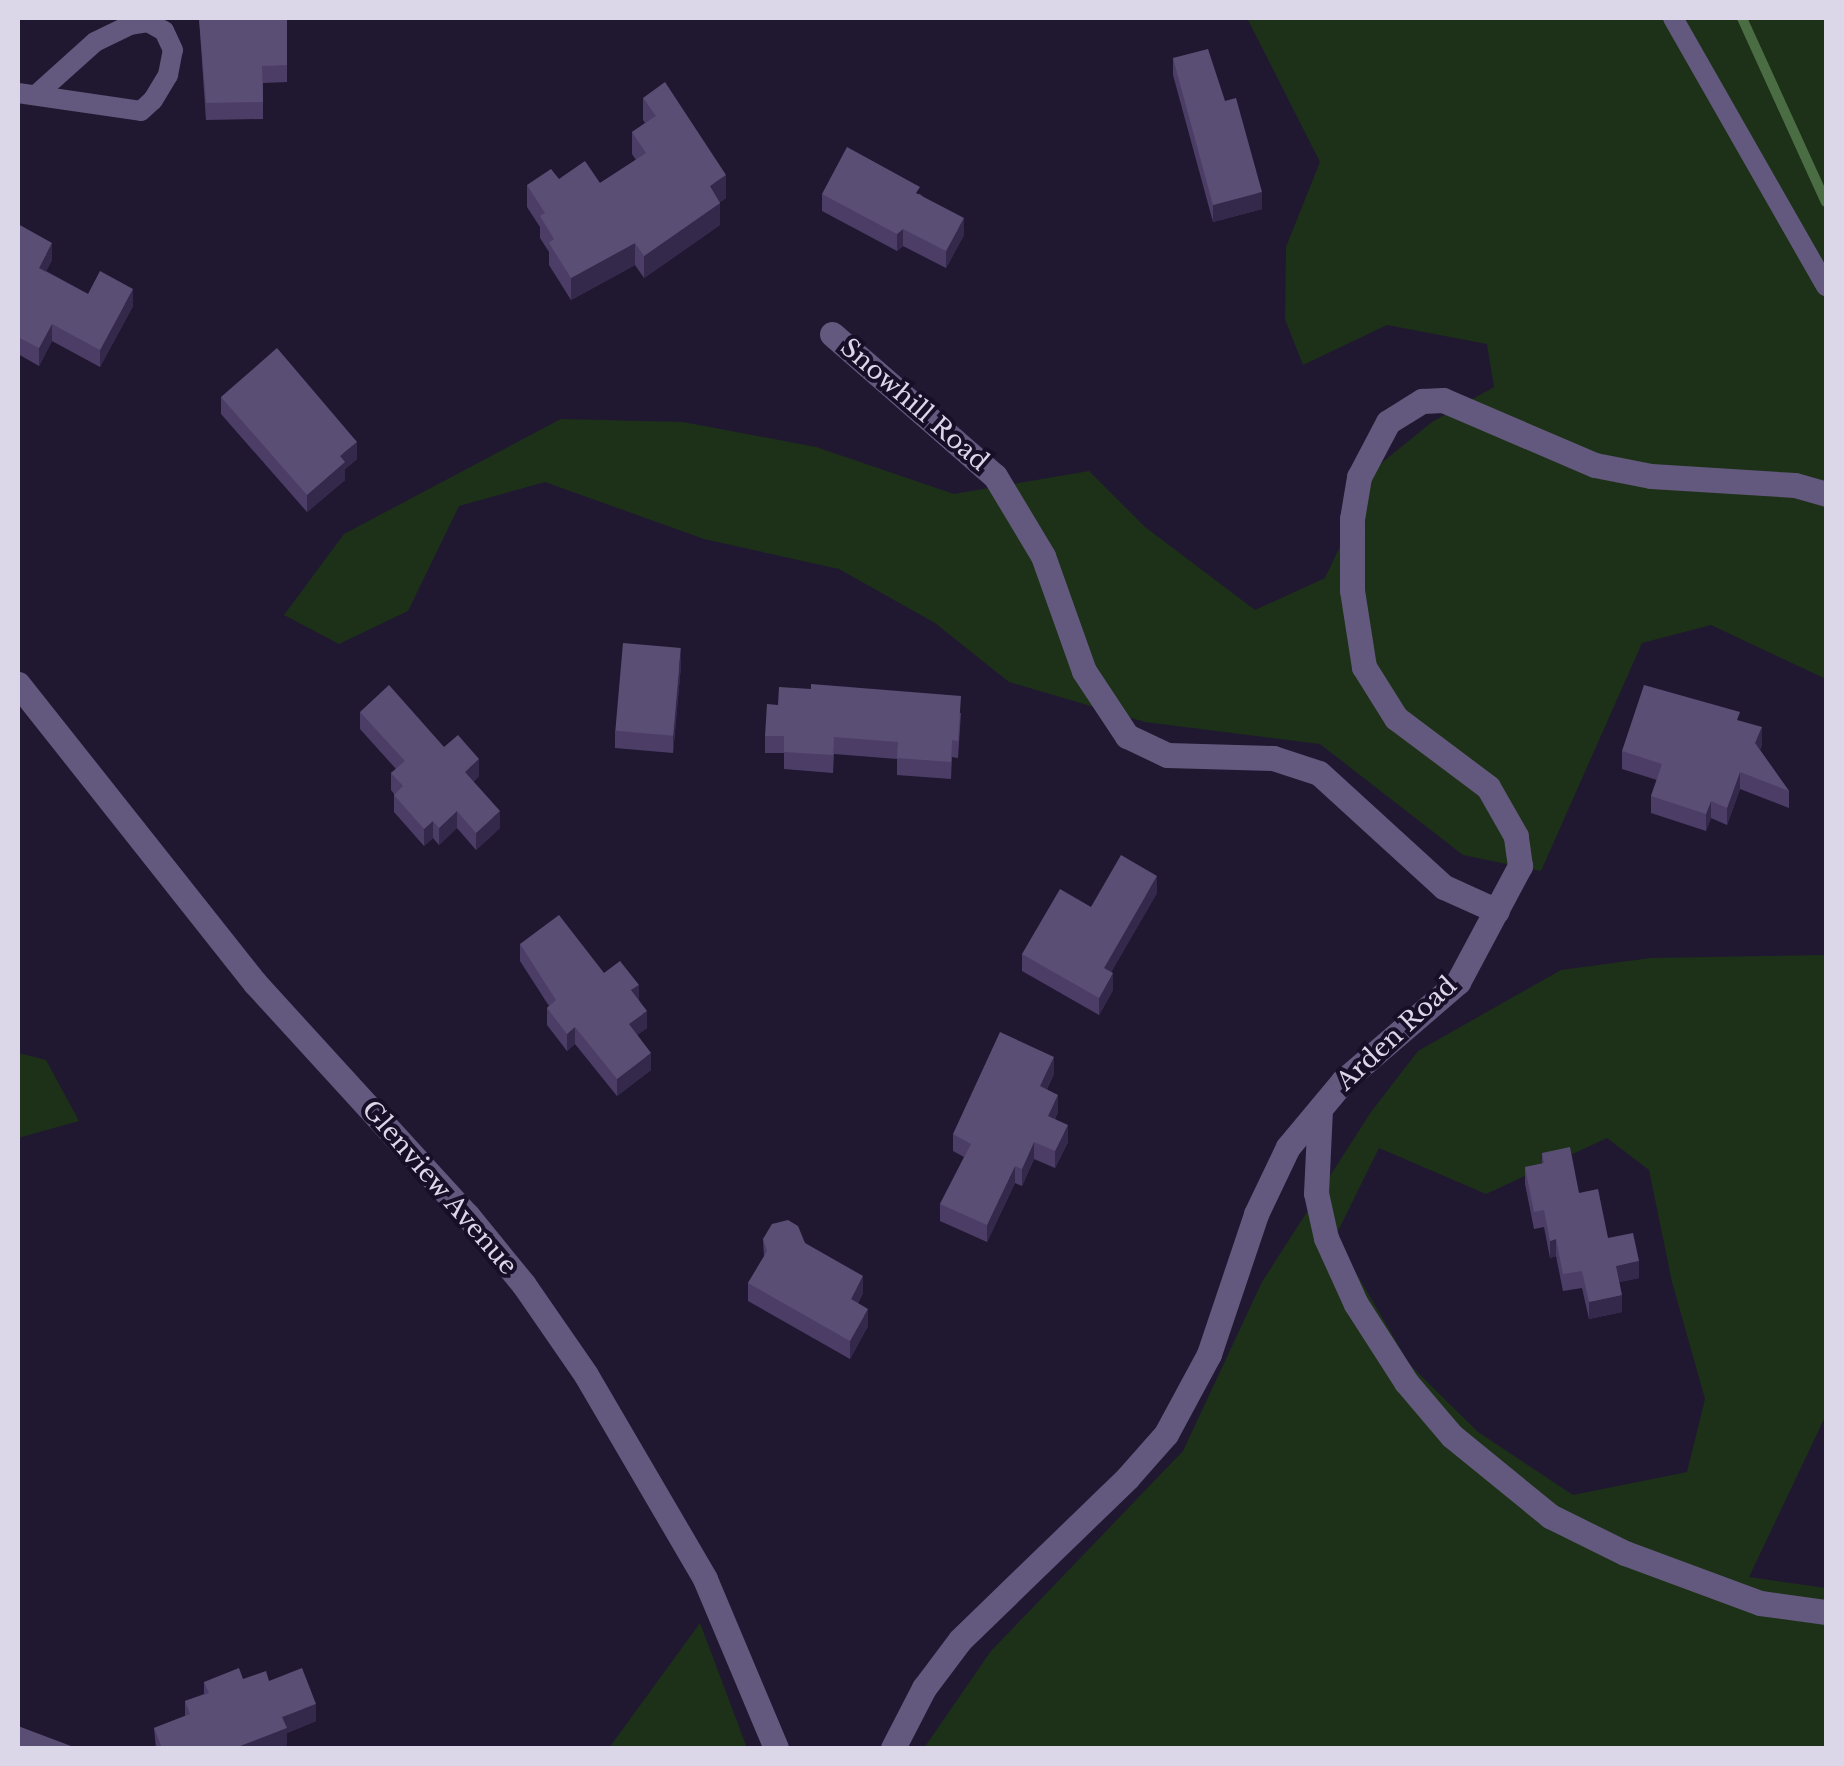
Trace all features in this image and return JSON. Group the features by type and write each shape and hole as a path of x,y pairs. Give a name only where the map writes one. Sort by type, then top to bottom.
{"street":[{"name":"Snowhill Road","path":"832,334 994,476 1043,556 1084,671 1127,736 1167,755 1273,758 1319,773 1444,887 1497,910"},
{"name":"Arden Road","path":"893,1748 924,1688 960,1640 1128,1477 1166,1434 1190,1395 1208,1354 1269,1182 1288,1147 1343,1082 1458,982 1520,866 1516,836 1499,802 1459,763 1396,718 1372,685 1358,648 1352,590 1352,519 1360,478 1388,422 1422,401 1444,400 1595,465 1652,476 1795,485 1826,494"},
{"name":"Glenview Avenue","path":"18,684 255,982 467,1215 524,1286 595,1388 705,1578 776,1748"},
{"path":"1320,1108 1316,1193 1326,1238 1356,1304 1396,1366 1452,1436 1550,1516 1625,1553 1730,1594 1826,1612"}],"lane":[{"path":"1673,18 1826,286"},
{"path":"148,22 164,32 173,50 168,75 141,111 27,94 95,42 130,24 148,22"}],"green space":[{"path":"1247,18 1826,18 1826,679 1711,625 1642,643 1541,871 1463,855 1320,744 1145,722 1009,682 935,623 839,569 704,539 545,482 459,506 408,611 339,644 284,615 344,534 561,419 683,422 816,447 954,494 1089,471 1145,527 1255,610 1325,578 1379,465 1432,422 1494,387 1487,344 1387,325 1303,365 1285,319 1286,247 1320,162"},
{"path":"1826,955 1826,1415 1749,1577 1826,1588 1826,1748 924,1748 991,1651 1183,1451 1262,1282 1371,1112 1418,1051 1561,970 1651,958","holes":["1607,1138 1649,1170 1672,1282 1705,1399 1687,1472 1573,1495 1478,1432 1410,1365 1335,1237 1379,1148 1486,1194"]},
{"path":"18,1053 46,1060 79,1121 18,1138"},
{"path":"700,1623 747,1748 609,1748"}],"building":[{"path":"199,18 287,18 287,65 262,66 263,102 206,103"},
{"path":"1208,49 1225,101 1236,98 1262,192 1213,205 1173,58"},
{"path":"665,82 726,175 710,186 720,203 644,256 635,243 571,278 549,243 554,239 540,216 545,213 527,185 551,169 559,179 585,161 600,183 646,153 632,132 656,116 643,98"},
{"path":"847,147 920,187 916,193 964,218 946,251 903,229 897,234 822,194"},
{"path":"18,224 52,243 39,268 88,294 100,271 133,289 100,350 52,324 39,348 18,337"},
{"path":"277,348 357,442 340,456 345,462 307,495 221,397"},
{"path":"623,643 681,648 673,736 615,731"},
{"path":"811,684 961,696 958,741 952,740 951,762 897,758 898,742 834,737 833,755 784,752 784,736 765,736 767,704 778,705 779,687 811,689"},
{"path":"389,685 444,747 458,735 479,759 465,772 500,811 476,833 457,811 439,828 433,821 424,829 394,795 403,786 391,773 405,761 360,712"},
{"path":"1644,685 1740,712 1737,720 1762,727 1755,743 1789,791 1740,772 1727,808 1711,801 1706,814 1651,796 1662,764 1622,751"},
{"path":"1121,855 1157,876 1104,968 1113,973 1099,998 1022,954 1060,889 1091,907"},
{"path":"559,915 604,973 620,961 639,985 631,990 647,1011 629,1024 651,1053 617,1079 575,1027 567,1034 547,1008 556,1000 520,944"},
{"path":"1000,1032 1054,1057 1040,1086 1058,1095 1048,1116 1068,1125 1055,1151 1034,1142 1022,1169 1015,1166 987,1225 940,1204 971,1144 953,1134"},
{"path":"1570,1147 1579,1193 1598,1189 1608,1238 1633,1233 1639,1261 1616,1266 1622,1295 1589,1302 1582,1271 1563,1274 1556,1239 1550,1241 1544,1210 1534,1212 1525,1167 1544,1163 1542,1153"},
{"path":"788,1220 798,1226 805,1243 863,1276 851,1299 868,1309 850,1341 748,1283 767,1251 763,1239 772,1224"},
{"path":"239,1668 243,1679 266,1671 269,1681 302,1668 316,1704 282,1717 287,1728 235,1748 162,1748 154,1728 190,1714 185,1701 209,1693 204,1682"},
{"path":"18,1726 71,1746 18,1748"}],"waterway":[{"path":"1742,18 1826,202"}]}
